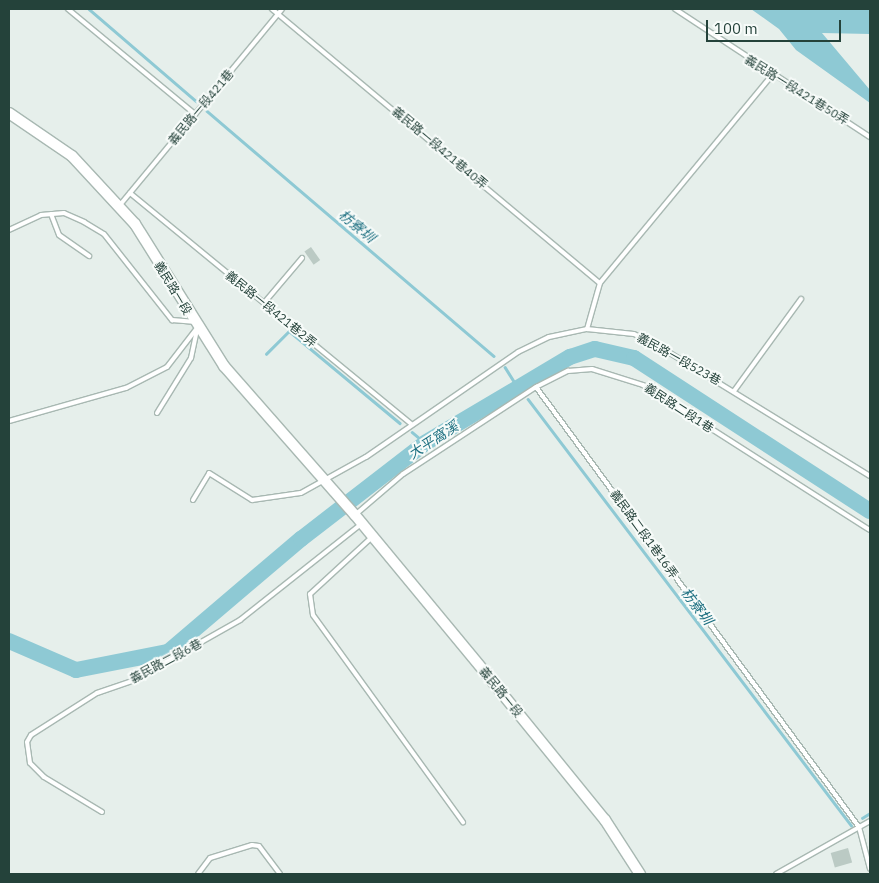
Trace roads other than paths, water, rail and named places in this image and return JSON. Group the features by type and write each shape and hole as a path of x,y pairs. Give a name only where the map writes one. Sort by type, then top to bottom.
{"street":[{"name":"義民路一段","path":"9,113 72,156 119,206 195,325 224,366 373,536 604,820 640,874"}],"lane":[{"path":"68,9 195,114"},
{"name":"義民路一段421巷40弄","path":"272,9 600,283"},
{"name":"義民路一段421巷","path":"119,206 282,9"},
{"name":"義民路一段421巷50弄","path":"675,9 772,75 870,137"},
{"path":"587,329 600,283 772,75"},
{"name":"義民路一段421巷2弄","path":"130,193 411,424"},
{"path":"9,230 51,214 64,213 104,234 172,320 195,325"},
{"path":"51,214 59,235 89,256"},
{"path":"264,304 302,258"},
{"path":"734,391 802,299"},
{"path":"157,413 190,358 195,325"},
{"path":"9,421 126,388 150,376 167,367 195,325"},
{"name":"義民路一段523巷","path":"193,500 209,473 252,500 301,493 324,478 366,458 411,424 518,352 549,337 587,329 634,334 734,391 870,476"},
{"name":"義民路二段1巷","path":"355,515 403,474 536,387 568,371 592,369 643,385 870,530"},
{"name":"義民路二段1巷16弄","path":"536,387 859,827"},
{"name":"義民路二段6巷","path":"102,812 44,777 30,763 27,742 31,735 97,693 134,680 240,620 362,523"},
{"path":"373,536 310,594 313,615 463,822"},
{"path":"776,874 870,821"},
{"path":"859,827 870,869"},
{"path":"198,874 210,858 252,845 259,846 280,874"}],"water":[{"path":"751,9 870,9 870,34 822,33 870,90 870,103 796,50 779,29"}],"waterway":[{"name":"枋寮圳","path":"89,9 196,101"},
{"name":"枋寮圳","path":"207,111 494,356"},
{"path":"266,354 289,331 400,423"},
{"name":"大平窩溪","path":"9,641 76,670 168,652 301,539 425,443 570,357 595,349 634,358 870,511"},
{"path":"505,367 518,388"},
{"name":"枋寮圳","path":"528,399 851,825"},
{"path":"412,432 425,443"},
{"name":"枋寮圳","path":"862,818 870,813"}]}
